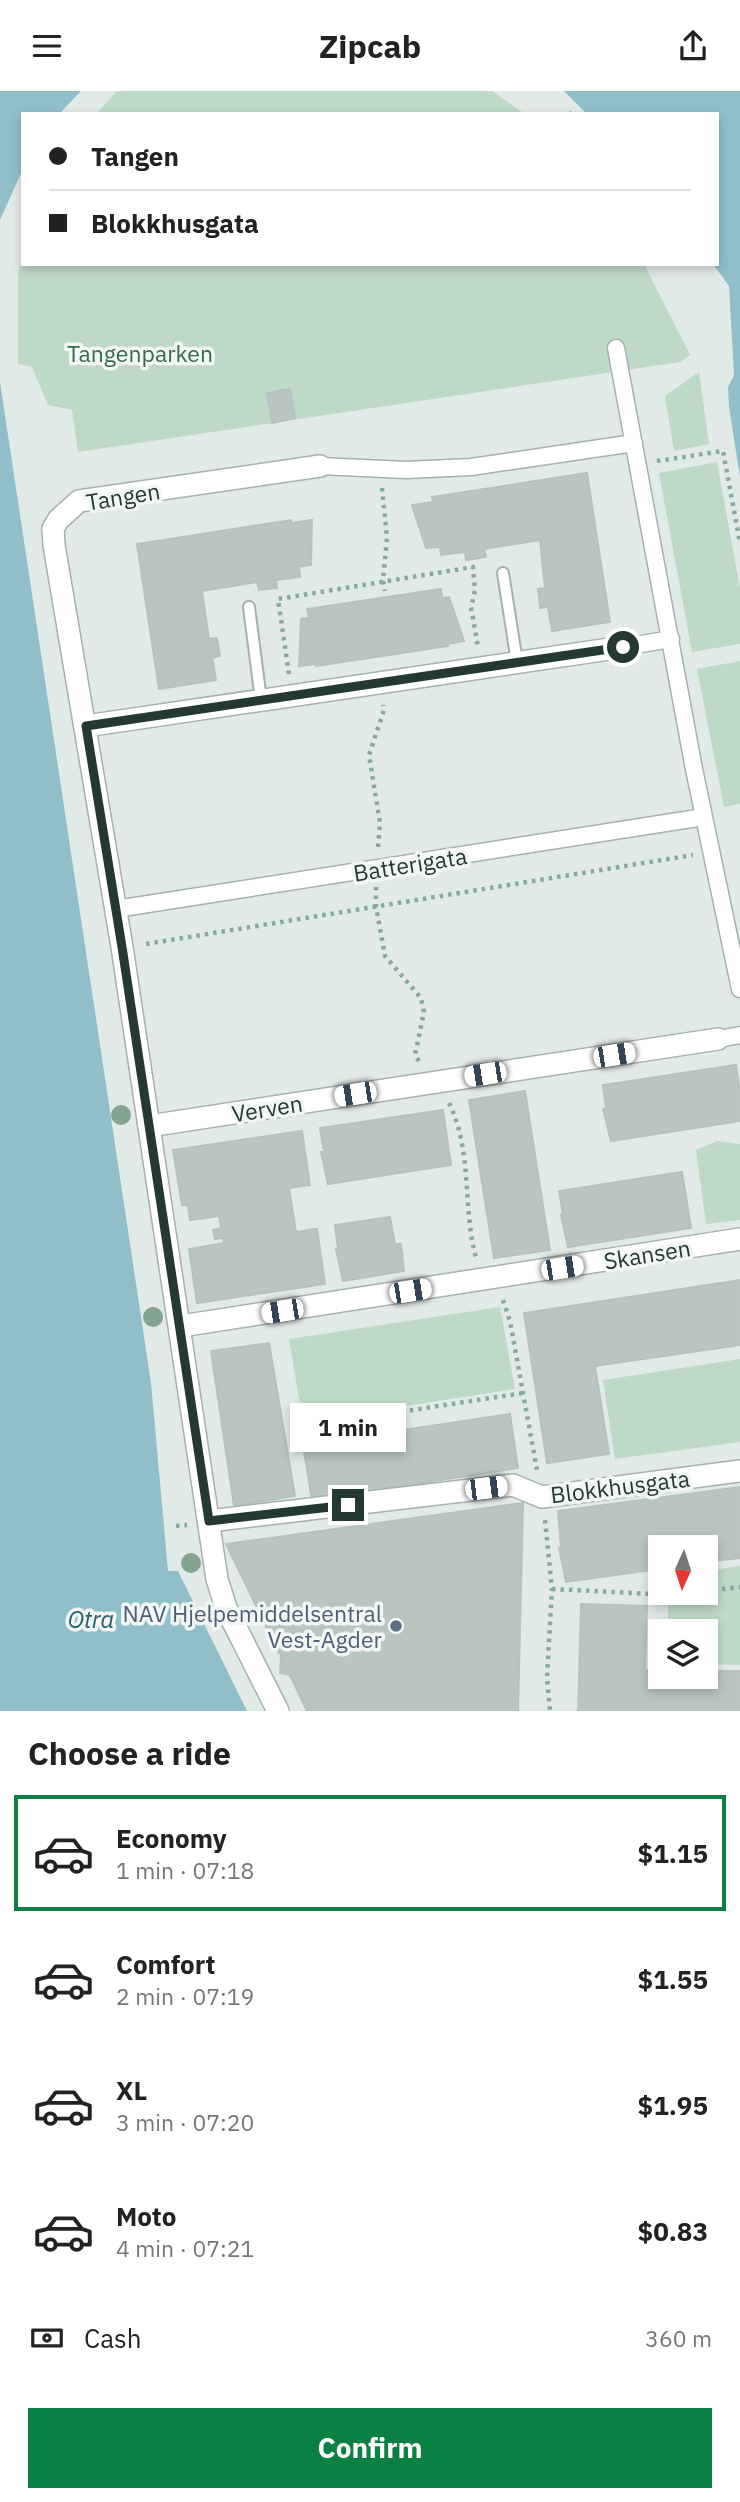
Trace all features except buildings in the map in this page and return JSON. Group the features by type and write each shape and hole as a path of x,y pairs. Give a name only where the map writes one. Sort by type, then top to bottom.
{"street":[{"path":"616,348 704,817 740,989"},
{"path":"320,466 379,470 471,467 634,443"},
{"name":"Tangen","path":"278,1711 226,1608 217,1579 122,947 53,529 58,520 79,501 320,466"},
{"path":"86,726 671,639"},
{"name":"Batterigata","path":"116,909 704,817"},
{"path":"718,1039 740,1035"},
{"name":"Verven","path":"149,1126 718,1039"},
{"name":"Skansen","path":"181,1326 740,1239"},
{"name":"Blokkhusgata","path":"209,1521 513,1485 542,1497 740,1471"}],"lane":[{"path":"503,573 517,663"},
{"path":"249,607 261,700"}],"path":[{"path":"638,464 723,451 740,544"},
{"path":"379,470 385,503 387,538 383,580 385,591"},
{"path":"292,696 278,599 383,580 473,567 475,591 471,607 481,668"},
{"path":"379,683 384,710 369,755 380,823 376,907 385,956 421,999 424,1012 415,1055 449,1103 459,1124 464,1150 467,1214 475,1253 480,1270 503,1301 510,1321 542,1497 552,1589 547,1677 550,1711"},
{"path":"122,947 711,852"},
{"path":"309,1426 523,1393"},
{"path":"718,1590 740,1587"},
{"path":"552,1589 648,1594"}],"green space":[{"path":"117,91 492,91 522,112 98,112"},
{"name":"Tangenparken","path":"21,263 21,266 645,266 690,355 680,362 78,452 72,410 48,405 32,367 18,364 18,273"},
{"path":"699,372 709,444 674,451 665,396"},
{"path":"717,462 740,588 740,644 692,652 659,473"},
{"path":"740,661 740,804 724,807 697,669"},
{"path":"717,1141 740,1144 740,1220 706,1224 696,1150"},
{"path":"500,1307 515,1389 303,1422 289,1339"},
{"path":"740,1359 740,1442 615,1459 603,1380"},
{"path":"740,1566 740,1665 718,1664 718,1619 668,1619 668,1605 718,1605 718,1569"}],"water":[{"path":"0,91 81,91 61,112 21,112 21,173 0,220"},
{"path":"564,91 740,91 740,477 729,407 728,387 734,375 729,286 714,266 719,266 719,112 585,112"},
{"name":"Otra","path":"0,382 151,1383 168,1571 178,1571 247,1711 0,1711"}],"place":[{"name":"NAV Hjelpemiddelsentral Vest-Agder","path":"396,1626"}],"route":[{"path":"348,1505 209,1521 181,1326 86,726 623,647"}]}
